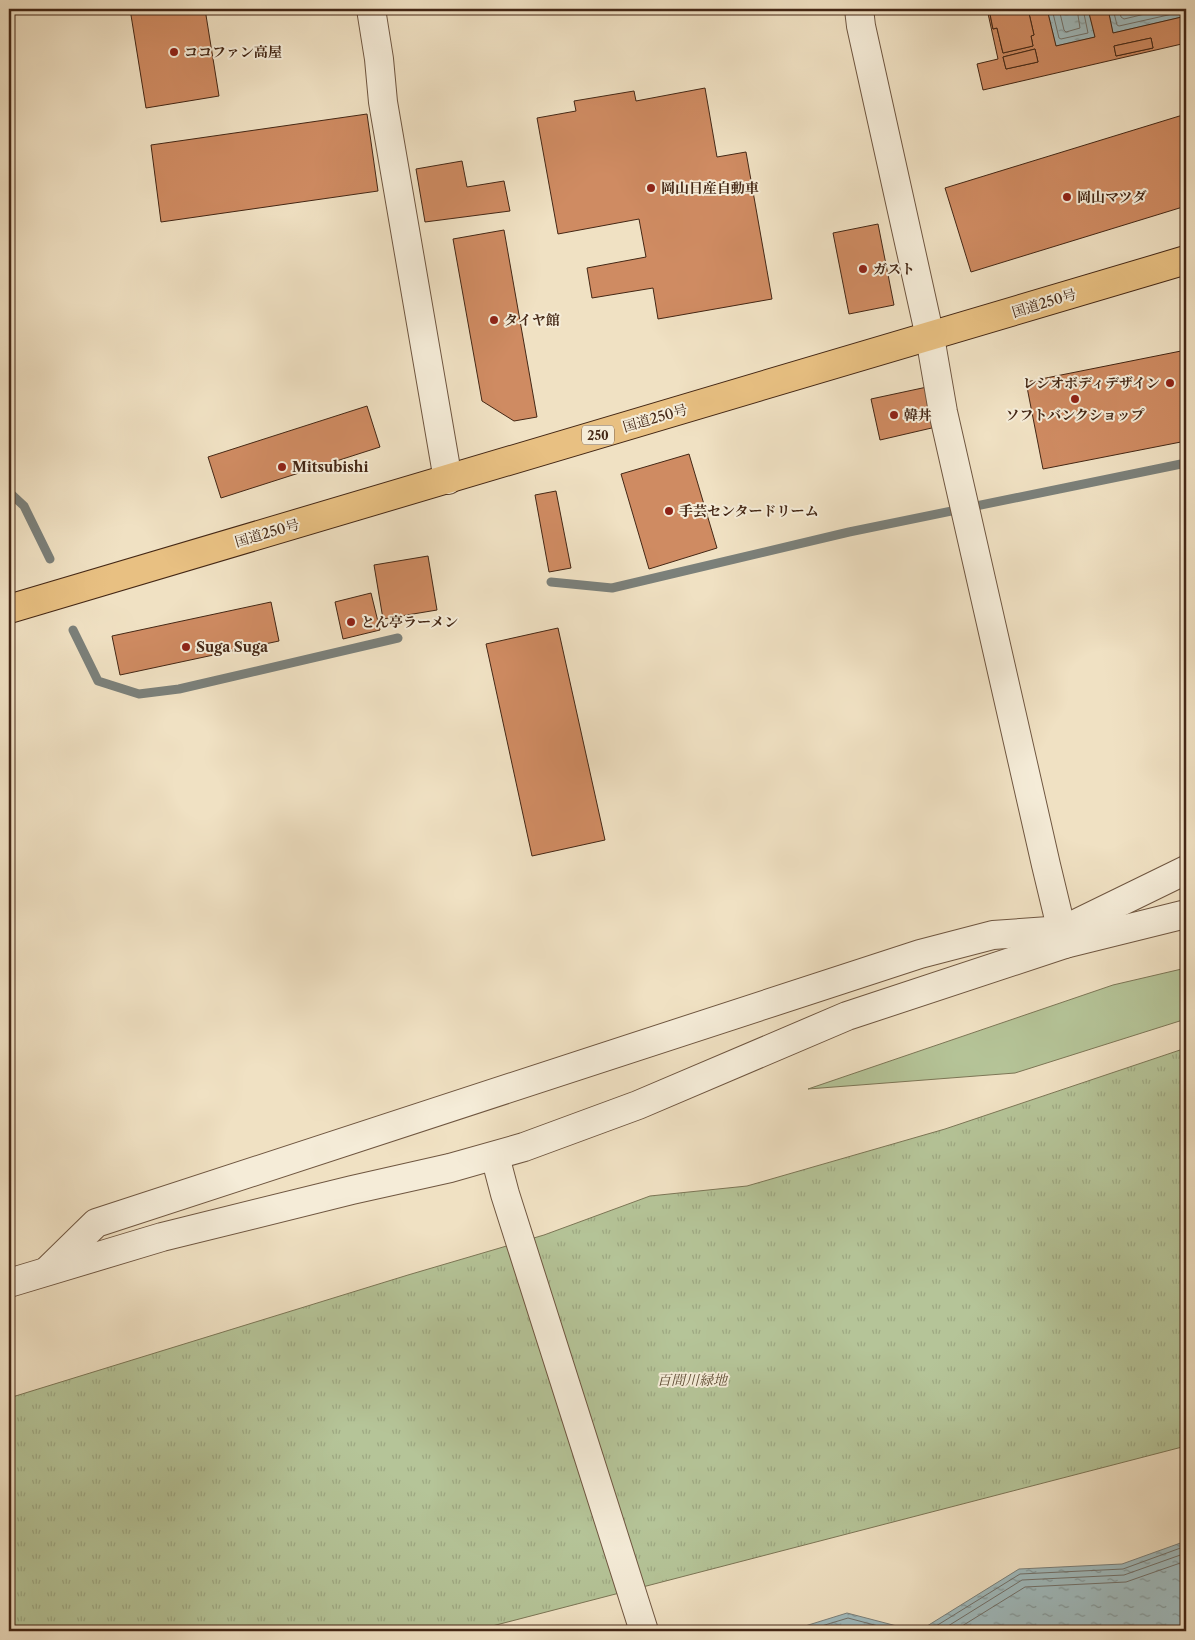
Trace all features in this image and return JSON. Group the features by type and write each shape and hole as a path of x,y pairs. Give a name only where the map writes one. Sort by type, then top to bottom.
{"highway":[{"name":"国道250号","path":"9,609 1186,260"}],"street":[{"path":"370,9 379,59 383,102 448,480"},
{"path":"859,9 861,26 930,337 943,412 1064,937"},
{"path":"9,1283 162,1236 495,1156 550,1138 638,1105 846,1016 1064,937 1186,870"},
{"path":"46,1271 96,1223 920,954 993,935 1064,937 1186,914"},
{"path":"495,1156 505,1194 644,1631"}],"green space":[{"path":"1186,968 1186,1019 1015,1073 808,1089 1113,985"},
{"name":"百間川緑地","path":"1186,1048 1186,1446 473,1631 9,1631 9,1398 544,1235 650,1196 747,1186 945,1129"}],"water":[{"path":"1047,9 1088,9 1095,37 1056,46"},
{"path":"1108,9 1186,9 1186,16 1113,33"},
{"path":"1186,1541 1186,1631 919,1631 1019,1569 1122,1564"},
{"path":"847,1613 916,1631 789,1631"}],"building":[{"name":"ココファン高屋","path":"130,9 205,9 219,96 146,108"},
{"path":"987,9 989,9 993,29 997,28 1003,53 1033,46 1031,36 1034,35 1028,9 1047,9 1056,46 1095,37 1088,9 1108,9 1113,33 1186,16 1186,43 983,90 977,64 998,59","holes":["1151,38 1153,48 1116,56 1114,46","1035,49 1038,62 1006,69 1003,57"]},
{"path":"989,9 1028,9 1034,35 1031,36 1033,46 1003,53 997,28 993,29"},
{"path":"1151,38 1153,48 1116,56 1114,46"},
{"path":"1035,49 1038,62 1006,69 1003,57"},
{"name":"岡山日産自動車","path":"705,88 717,157 746,152 772,299 658,319 653,288 592,298 587,268 646,257 639,219 558,234 537,118 576,111 574,101 634,91 636,101"},
{"path":"367,114 378,191 161,222 151,145"},
{"name":"岡山マツダ","path":"1186,114 1186,206 971,272 945,188"},
{"path":"462,161 467,187 504,181 510,211 425,222 416,169"},
{"name":"ガスト","path":"878,224 894,305 849,314 833,233"},
{"name":"タイヤ館","path":"504,230 537,417 514,421 482,401 453,239"},
{"path":"1186,350 1186,441 1043,469 1026,382"},
{"path":"927,387 936,427 880,440 871,399"},
{"path":"367,406 380,447 221,498 208,457"},
{"name":"手芸センタードリーム","path":"689,454 717,548 649,569 621,474"},
{"path":"556,491 571,568 549,572 535,495"},
{"path":"428,556 437,610 383,619 374,565"},
{"path":"371,593 380,630 343,639 335,602"},
{"path":"271,602 279,641 120,675 112,636"},
{"path":"558,628 605,840 532,856 486,644"}],"waterway":[{"path":"551,582 612,588 849,532 1186,463"},
{"path":"9,492 24,506 50,559"},
{"path":"73,630 98,681 139,694 179,689 398,638"}],"place":[{"name":"ココファン高屋","path":"174,52"},
{"name":"岡山日産自動車","path":"651,188"},
{"name":"岡山マツダ","path":"1067,197"},
{"name":"ガスト","path":"863,269"},
{"name":"タイヤ館","path":"494,320"},
{"name":"レシオボディデザイン","path":"1170,383"},
{"name":"ソフトバンクショップ","path":"1075,399"},
{"name":"韓丼","path":"894,415"},
{"name":"Mitsubishi","path":"282,467"},
{"name":"手芸センタードリーム","path":"669,511"},
{"name":"とん亭ラーメン","path":"351,622"},
{"name":"Suga Suga","path":"186,647"}]}
